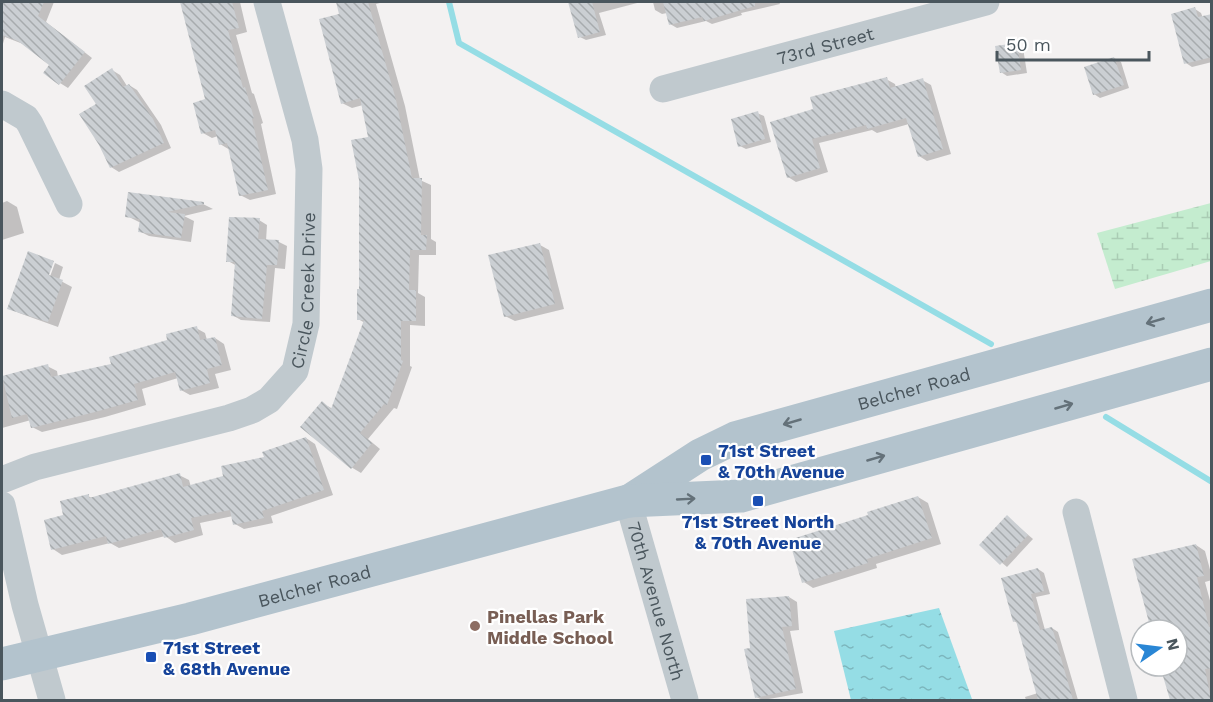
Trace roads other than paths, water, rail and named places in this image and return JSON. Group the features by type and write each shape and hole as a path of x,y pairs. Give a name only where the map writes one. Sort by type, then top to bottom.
{"main road":[{"name":"Belcher Road","path":"628,501 700,455 735,438 1212,305"},
{"name":"Belcher Road","path":"2,664 190,619 628,501 741,496 1212,364"}],"street":[{"name":"Circle Creek Drive","path":"2,480 35,467 252,410 269,400 295,371 306,324 309,169 305,140 267,2"},
{"name":"73rd Street","path":"663,89 986,2"},
{"path":"2,104 26,118 69,204"},
{"name":"70th Avenue North","path":"628,501 685,700"},
{"path":"2,505 25,605 52,700"},
{"path":"1076,512 1124,700"}],"water":[{"path":"939,608 972,699 851,700 834,631"}],"waterway":[{"path":"449,2 459,43 991,344"},
{"path":"1106,417 1212,482"}],"place":[{"name":"71st Street & 70th Avenue","path":"706,460"},
{"name":"71st Street North & 70th Avenue","path":"758,501"},
{"name":"Pinellas Park Middle School","path":"475,626"},
{"name":"71st Street & 68th Avenue","path":"151,657"}]}
